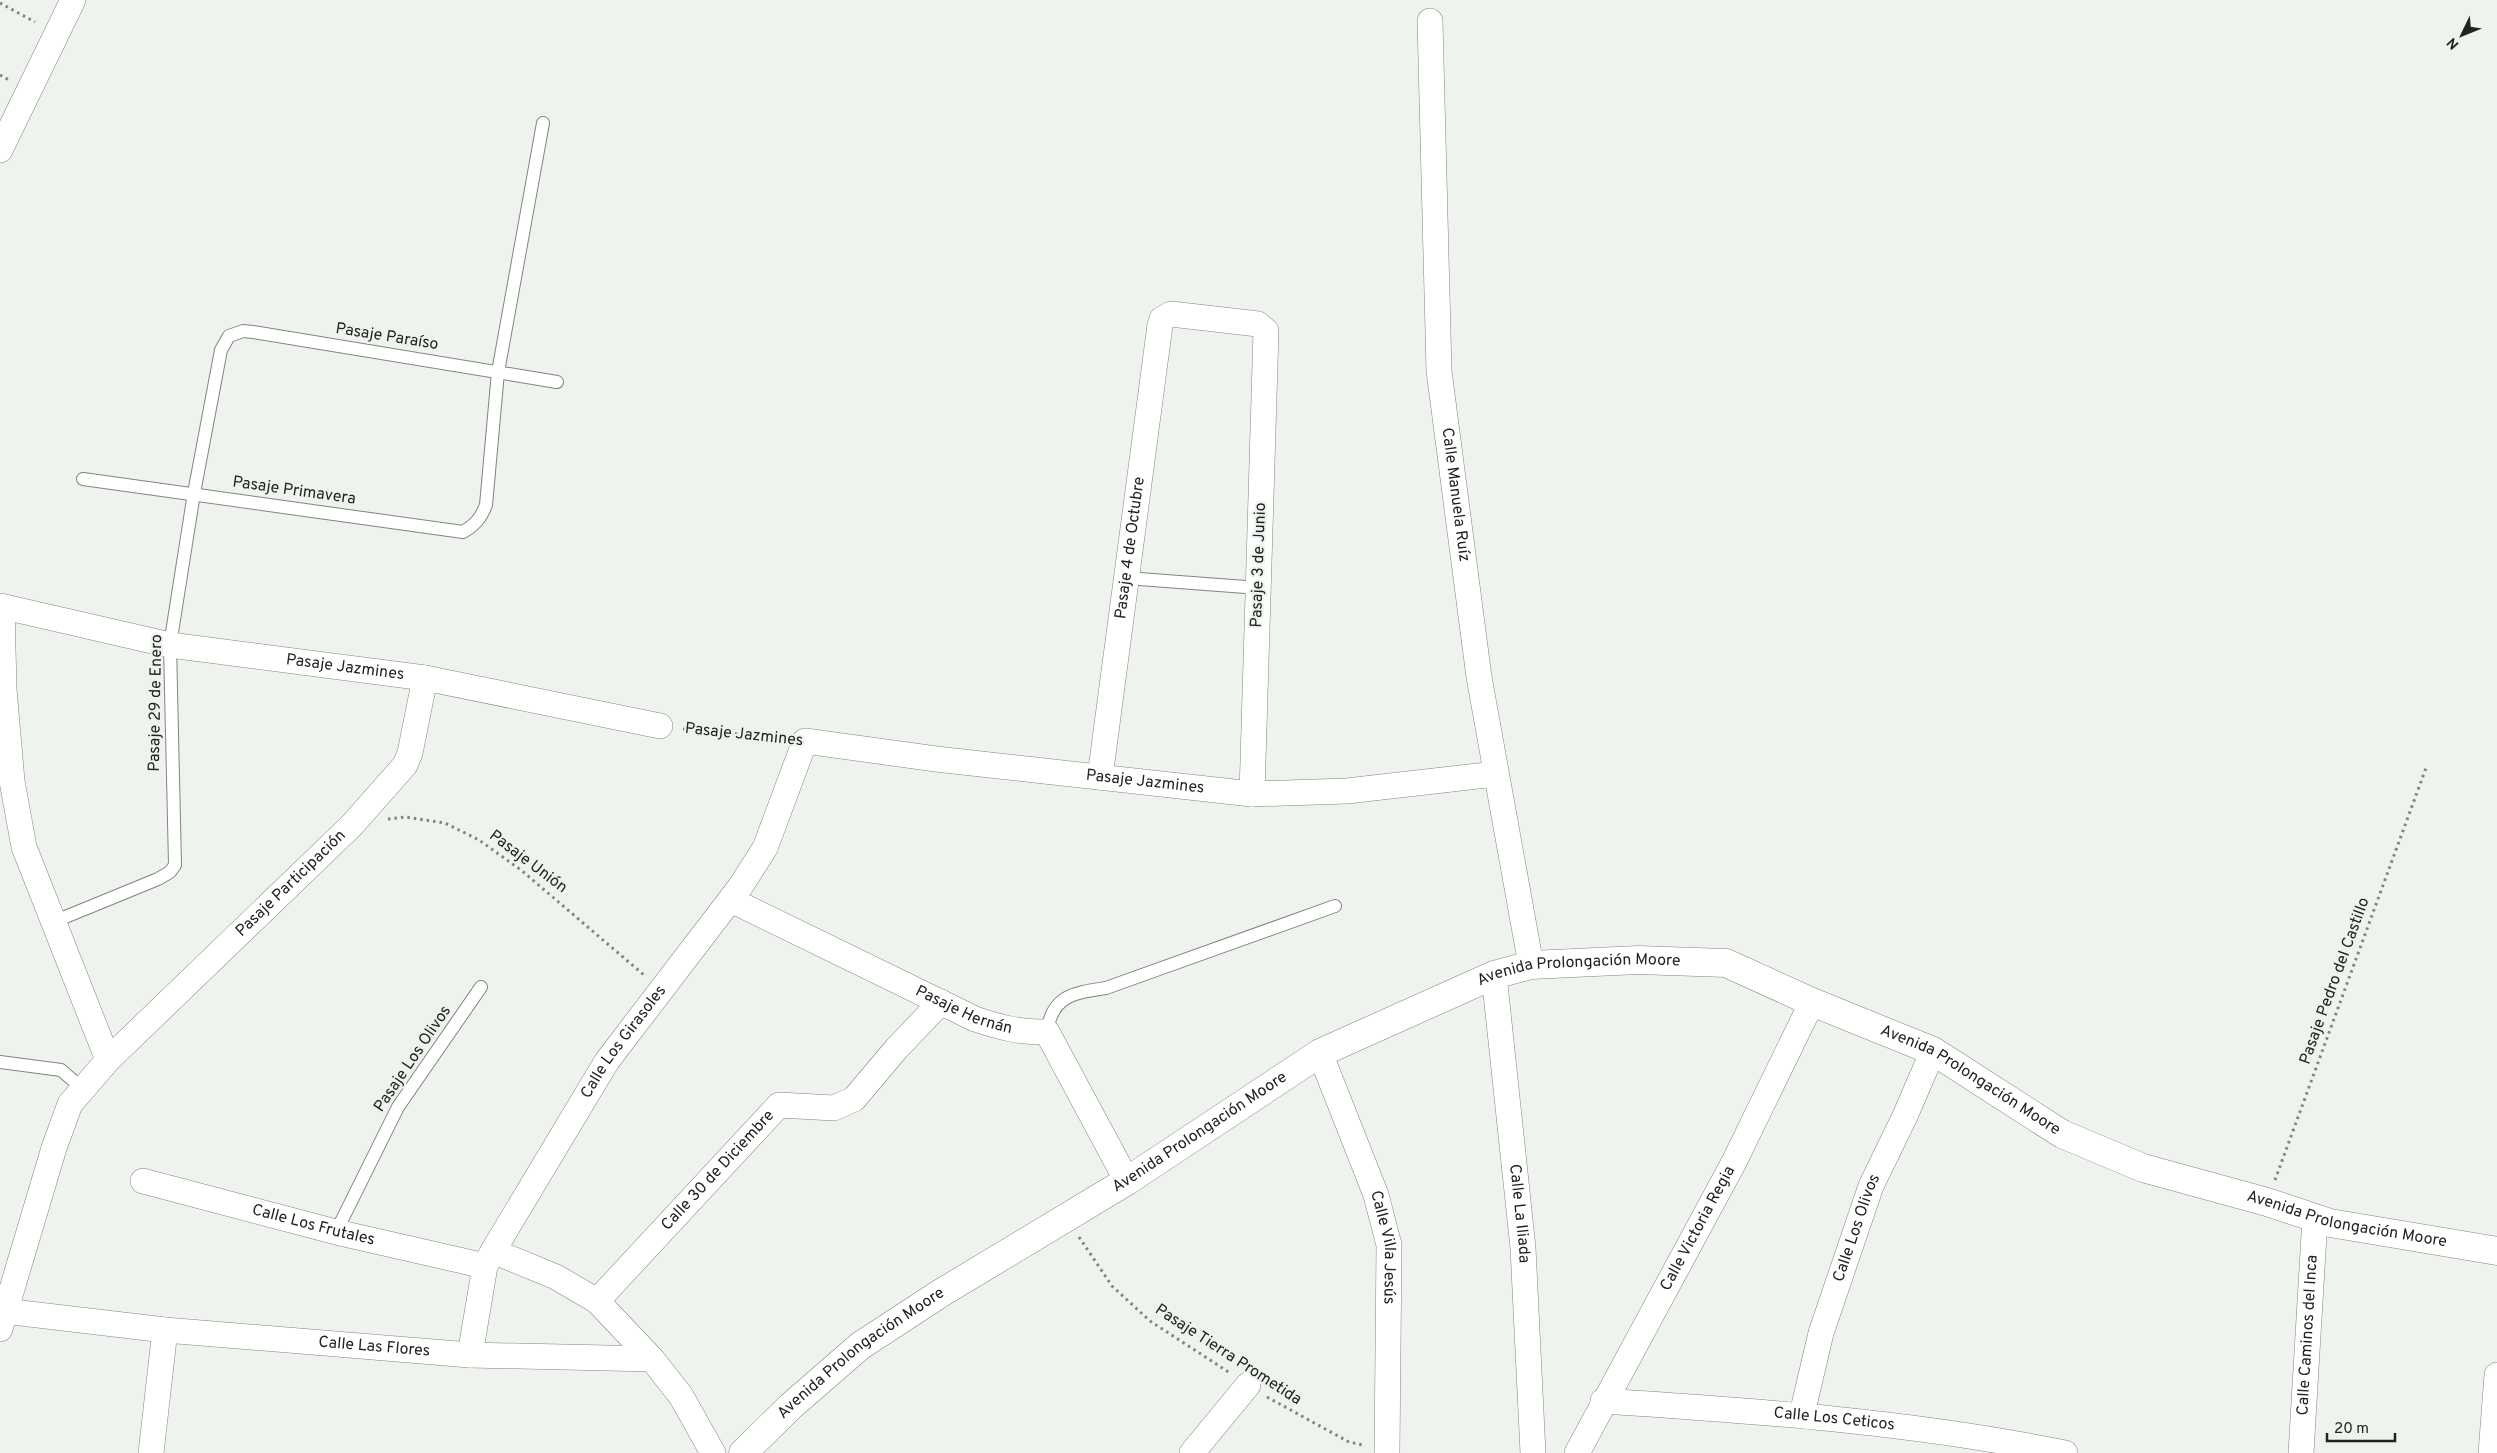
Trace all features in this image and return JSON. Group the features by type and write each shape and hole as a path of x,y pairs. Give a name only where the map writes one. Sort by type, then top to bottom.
{"street":[{"path":"0,150 74,0"},
{"name":"Calle Manuela Ruíz","path":"1430,20 1440,371 1478,677 1531,965"},
{"name":"Pasaje 3 de Junio","path":"1162,319 1171,314 1258,324 1266,331 1252,794"},
{"name":"Pasaje 4 de Octubre","path":"1100,778 1162,319"},
{"path":"1,606 4,689 12,781 24,847 108,1060"},
{"name":"Pasaje Jazmines","path":"1,606 170,645 424,678 660,726"},
{"name":"Pasaje Participación","path":"2,1320 54,1148 70,1104 108,1060 352,825 405,765 410,753 424,678"},
{"name":"Pasaje Jazmines","path":"805,741 936,759 1252,794 1347,791 1495,774"},
{"name":"Calle Los Girasoles","path":"470,1355 489,1258 607,1061 731,900 765,848 805,741"},
{"name":"Pasaje Hernán","path":"731,900 974,1019 1004,1029 1047,1032"},
{"name":"Avenida Prolongación Moore","path":"743,1453 791,1406 860,1346 941,1292 1126,1181 1320,1053 1494,975 1531,965 1638,960 1726,963 1812,1002 1933,1051 2062,1134 2143,1168 2267,1202 2315,1218 2368,1230 2497,1251"},
{"name":"Calle La Iliada","path":"1494,975 1523,1248 1533,1453"},
{"name":"Calle 30 de Diciembre","path":"598,1301 779,1104 834,1108 854,1099 897,1048 941,1002"},
{"name":"Calle Victoria Regia","path":"1577,1453 1603,1401 1734,1162 1812,1002"},
{"path":"1047,1032 1126,1181"},
{"name":"Calle Los Olivos","path":"1802,1414 1821,1333 1871,1186 1905,1116 1933,1051"},
{"name":"Calle Villa Jesús","path":"1320,1053 1376,1195 1389,1244 1387,1452"},
{"name":"Calle Los Frutales","path":"143,1181 336,1232 489,1258 556,1277 598,1301 652,1359"},
{"name":"Calle Caminos del Inca","path":"2301,1453 2315,1218"},
{"name":"Calle Las Flores","path":"2,1320 165,1330 470,1355 652,1359"},
{"path":"151,1453 165,1330"},
{"path":"652,1359 682,1396 713,1453"},
{"path":"2491,1453 2497,1375"},
{"path":"1192,1453 1248,1385"},
{"name":"Calle Los Ceticos","path":"1603,1401 1802,1414 1989,1437 2065,1453"}],"lane":[{"path":"498,372 543,123"},
{"name":"Pasaje Paraíso","path":"222,350 229,336 243,331 557,382"},
{"name":"Pasaje 29 de Enero","path":"53,922 158,879 170,872 175,865 170,645 194,493 222,350"},
{"name":"Pasaje Primavera","path":"83,479 463,532 474,526 482,516 486,505 498,372"},
{"path":"1126,578 1259,588"},
{"path":"1047,1032 1049,1015 1060,1002 1075,992 1106,988 1335,906"},
{"name":"Pasaje Los Olivos","path":"336,1232 398,1106 481,987"},
{"path":"0,1062 61,1070 83,1089"}],"path":[{"path":"0,3 56,34"},
{"name":"Pasaje Jazmines","path":"660,726 805,741"},
{"name":"Pasaje Pedro del Castillo","path":"2267,1202 2426,768"},
{"name":"Pasaje Unión","path":"352,825 405,817 445,822 479,840 521,870 661,990"},
{"name":"Pasaje Tierra Prometida","path":"1066,1217 1112,1286 1150,1322 1294,1414 1349,1442 1387,1452"}]}
